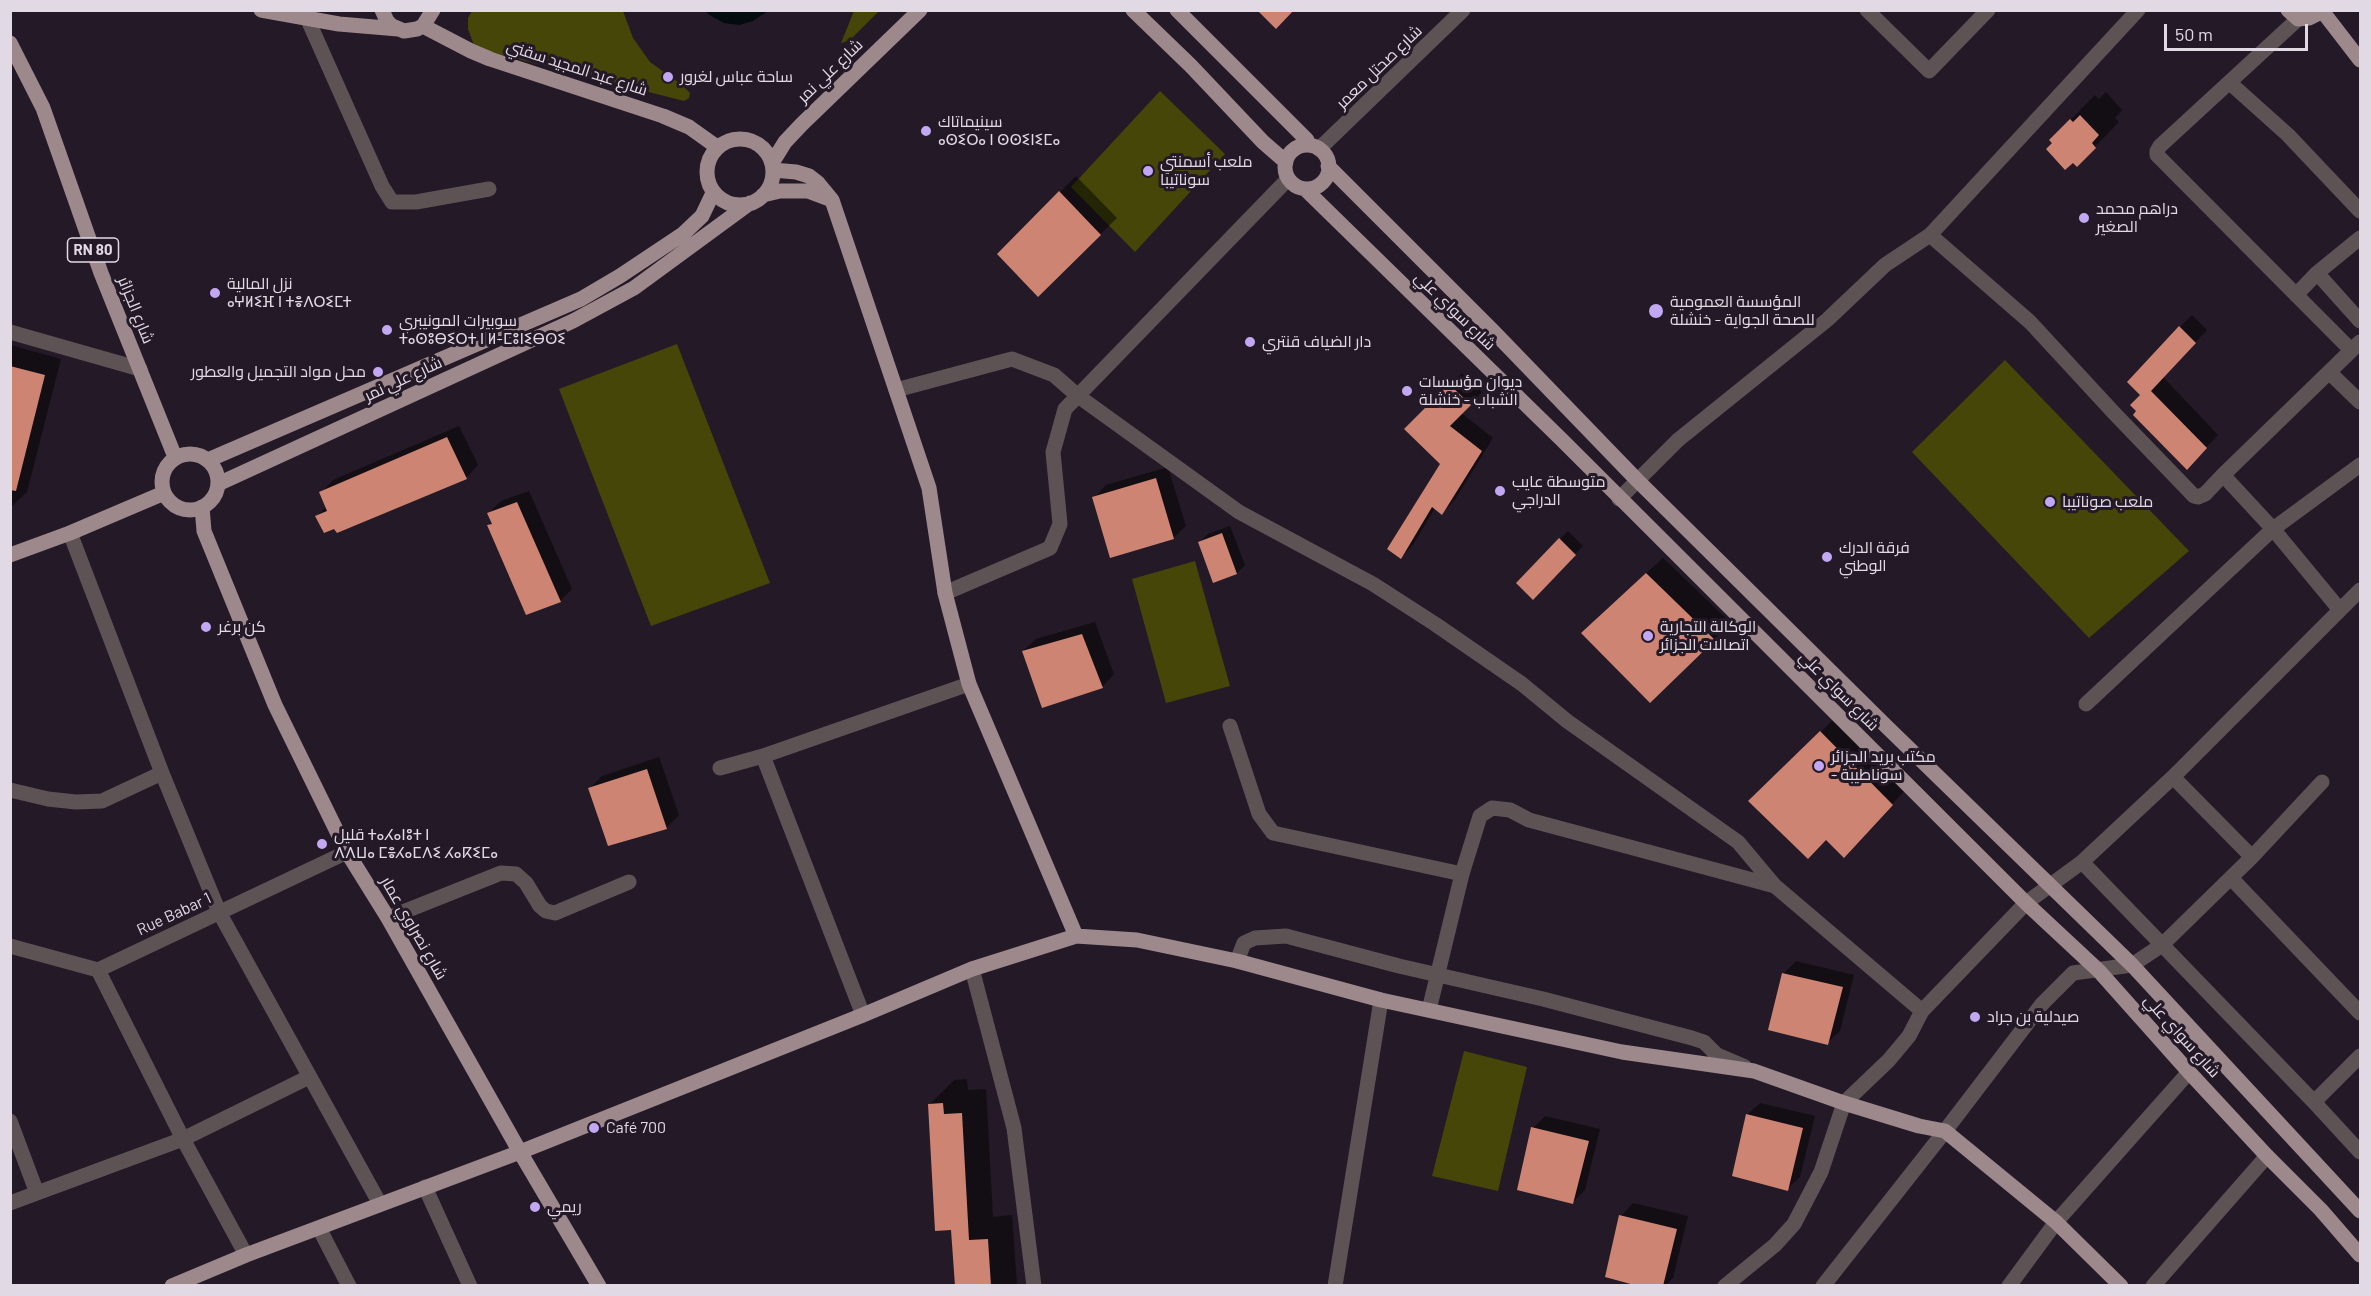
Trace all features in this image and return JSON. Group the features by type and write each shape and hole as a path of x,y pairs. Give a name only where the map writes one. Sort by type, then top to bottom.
{"main road":[{"path":"261,10 308,20 411,31 423,26 433,10"},
{"path":"382,10 387,21 398,29"},
{"name":"شارع علي نمر","path":"772,166 785,142 802,124 920,10"},
{"path":"1133,10 1286,162"},
{"path":"1177,10 1327,160 1327,176 1322,183 1314,188 1299,188 1288,179 1286,162 1291,152 1313,147"},
{"path":"2293,15 2309,18 2324,11 2361,60"},
{"name":"شارع عبد المجيد سقني","path":"423,26 490,59 663,116 689,127 717,147"},
{"name":"شارع الجزائر","path":"10,43 43,108 101,273 175,457"},
{"path":"756,199 772,179 772,166 762,147 744,139 725,142 717,147 711,155 706,174 713,193 730,204 756,199 780,191 808,191 832,200"},
{"path":"772,166 809,177 818,183 832,200 929,488 945,593 969,684 1076,936"},
{"name":"شارع سواي علي","path":"1328,166 1493,330 1637,480 2132,965 2361,1211"},
{"name":"شارع سواي علي","path":"1305,189 1554,432 2026,903 2099,971 2189,1072 2361,1255"},
{"name":"شارع علي نمر","path":"208,460 581,298 620,276 688,230 702,216 713,193"},
{"name":"شارع علي نمر","path":"218,484 573,321 634,288 756,199"},
{"path":"192,453 208,460 217,475 218,484 212,499 202,507 191,510 182,509 168,500 164,493 162,477 169,462 175,457 192,453"},
{"path":"10,555 70,533 164,493"},
{"name":"شارع نصراوي عمار","path":"202,507 204,531 275,705 347,852 388,918 519,1152 599,1286"},
{"path":"1868,745 1887,727"},
{"path":"172,1286 246,1255 519,1152 863,1016 972,969 1076,936 1137,940 1237,961 1381,999 1622,1052 1754,1071 1844,1103 1919,1126 1945,1131 2056,1222 2121,1286"}],"street":[{"name":"شارع صحتل معمر","path":"1313,147 1463,10"},
{"path":"1867,10 1929,71 1988,10"},
{"path":"1620,499 1678,440 1827,320 1885,265 1930,235 2138,10"},
{"path":"1930,235 2030,322 2194,496 2205,494 2356,346 2296,295 2157,155 2160,146 2230,83 2293,15"},
{"path":"308,20 382,186 392,202 416,202 489,189"},
{"path":"2230,83 2288,135 2361,211"},
{"path":"945,593 1050,548 1060,524 1053,452 1065,409 1288,179"},
{"path":"2296,295 2317,273 2361,238"},
{"path":"2317,273 2361,321"},
{"path":"10,332 140,369"},
{"path":"896,390 1012,359 1054,375 1078,396 1239,512 1372,584 1522,684 1567,721 1738,842 1775,886 1922,1011"},
{"path":"2330,373 2361,402"},
{"path":"2086,704 2273,529 2361,465"},
{"path":"2223,475 2273,529 2340,610"},
{"path":"70,533 162,773 219,912 380,1204"},
{"path":"1725,1286 1774,1245 1794,1224 1821,1172 1844,1103 1889,1060 1909,1036 1922,1011 2026,903 2082,862 2173,777 2361,590"},
{"path":"720,768 763,756 969,684"},
{"path":"1230,726 1259,814 1272,833 1462,874"},
{"path":"763,756 863,1016"},
{"path":"10,790 48,799 76,802 102,801 162,773"},
{"path":"2173,777 2252,857"},
{"path":"1823,1286 2042,1004 2073,973 2132,965 2162,945 2232,878 2322,782"},
{"path":"1429,1010 1462,874 1480,816 1492,808 1510,810 1529,820 1775,886"},
{"name":"Rue Babar 1","path":"98,970 347,852"},
{"path":"2082,862 2361,1152"},
{"path":"388,918 501,873 516,874 526,883 540,906 546,911 555,913 629,882"},
{"path":"2232,878 2361,1013"},
{"path":"1237,961 1244,943 1255,938 1286,936 1692,1038 1704,1042 1717,1055 1754,1071"},
{"path":"10,946 98,970 183,1139 246,1255"},
{"path":"972,969 1014,1128 1034,1286"},
{"path":"1335,1286 1381,999"},
{"path":"2314,1102 2361,1056"},
{"path":"2009,1286 2056,1222 2189,1072"},
{"path":"10,1203 183,1139 309,1077"},
{"path":"10,1121 37,1193"},
{"path":"2153,1286 2267,1156"},
{"path":"425,1187 470,1286"},
{"path":"319,1228 349,1286"}],"shaded area":[{"path":"472,11 623,11 633,38 650,62 682,85 690,93 689,98 684,101 475,48 468,29 468,18"},
{"path":"705,11 768,11 753,21 739,25 724,23"},
{"path":"854,11 879,11 850,40 841,43"},
{"name":"ملعب أسمنتي سوناتيبا","path":"1160,91 1225,154 1135,252 1071,187"},
{"path":"677,344 770,583 651,626 559,389"},
{"name":"ملعب صوناتيبا","path":"2005,360 2189,551 2089,638 1912,452"},
{"path":"1195,561 1230,686 1166,703 1132,579"},
{"path":"1464,1051 1527,1067 1498,1191 1432,1176"}],"building":[{"path":"1257,10 1294,10 1276,29"},
{"path":"2080,115 2099,135 2092,143 2096,148 2077,167 2073,163 2065,170 2046,149 2052,143 2049,140 2070,119 2073,122"},
{"path":"1059,191 1101,235 1038,297 997,254"},
{"path":"2179,326 2196,343 2151,391 2207,448 2187,470 2133,415 2136,411 2130,405 2140,395 2127,382"},
{"path":"10,366 45,375 16,491 10,490"},
{"path":"1449,384 1471,405 1450,426 1482,451 1442,515 1432,507 1401,559 1387,549 1440,464 1404,429"},
{"path":"447,437 467,479 337,533 334,529 324,533 315,516 327,511 319,492"},
{"path":"1156,478 1174,539 1110,558 1092,497"},
{"path":"517,502 561,602 526,615 487,525 492,524 487,513"},
{"path":"1222,533 1237,574 1213,583 1198,542"},
{"path":"1559,538 1576,555 1533,600 1516,583"},
{"name":"الوكالة التجارية اتصالات الجزائر","path":"1646,573 1715,640 1650,703 1581,633"},
{"path":"1082,634 1103,688 1042,708 1022,651"},
{"name":"مكتب بريد الجزائر - سوناطيبة","path":"1820,731 1893,805 1844,858 1826,840 1808,859 1748,801"},
{"path":"647,769 667,829 608,846 588,788"},
{"path":"1782,973 1843,987 1828,1045 1768,1030"},
{"path":"943,1103 944,1114 962,1113 969,1240 988,1239 991,1286 955,1286 951,1230 935,1231 928,1104"},
{"path":"1746,1114 1803,1128 1788,1191 1732,1176"},
{"path":"1531,1127 1589,1141 1573,1204 1517,1190"},
{"path":"1619,1215 1677,1229 1663,1286 1638,1286 1605,1277"}],"place":[{"name":"ساحة عباس لغرور","path":"668,77"},
{"name":"سينيماتاك ⴰⵙⵉⵔⴰ ⵏ ⵙⵙⵉⵏⵉⵎⴰ","path":"926,131"},
{"name":"ملعب أسمنتي سوناتيبا","path":"1148,171"},
{"name":"دراهم محمد الصغير","path":"2084,218"},
{"name":"نزل المالية ⴰⵖⵍⵉⴼ ⵏ ⵜⴻⴷⵔⵉⵎⵜ","path":"215,293"},
{"name":"المؤسسة العمومية للصحة الجواية - خنشلة","path":"1656,311"},
{"name":"سوبيرات المونيبري ⵜⴰⵙⵓⴱⵉⵔⵜ ⵏ ⵍ-ⵎⵓⵏⵉⴱⵔⵉ","path":"387,330"},
{"name":"دار الضياف قنتري","path":"1250,342"},
{"name":"محل مواد التجميل والعطور","path":"378,372"},
{"name":"ديوان مؤسسات الشباب - خنشلة","path":"1407,391"},
{"name":"متوسطة عايب الدراجي","path":"1500,491"},
{"name":"ملعب صوناتيبا","path":"2050,502"},
{"name":"فرقة الدرك الوطني","path":"1827,557"},
{"name":"كن برغر","path":"206,627"},
{"name":"الوكالة التجارية اتصالات الجزائر","path":"1648,636"},
{"name":"مكتب بريد الجزائر - سوناطيبة","path":"1819,766"},
{"name":"قليل ⵜⴰⵃⴰⵏⵓⵜ ⵏ ⴷⴷⵡⴰ ⵎⴻⵃⴰⵎⴷⵉ ⵃⴰⴽⵉⵎⴰ","path":"322,844"},
{"name":"صيدلية بن جراد","path":"1975,1017"},
{"name":"Café 700","path":"594,1128"},
{"name":"ريمي","path":"535,1207"}]}
